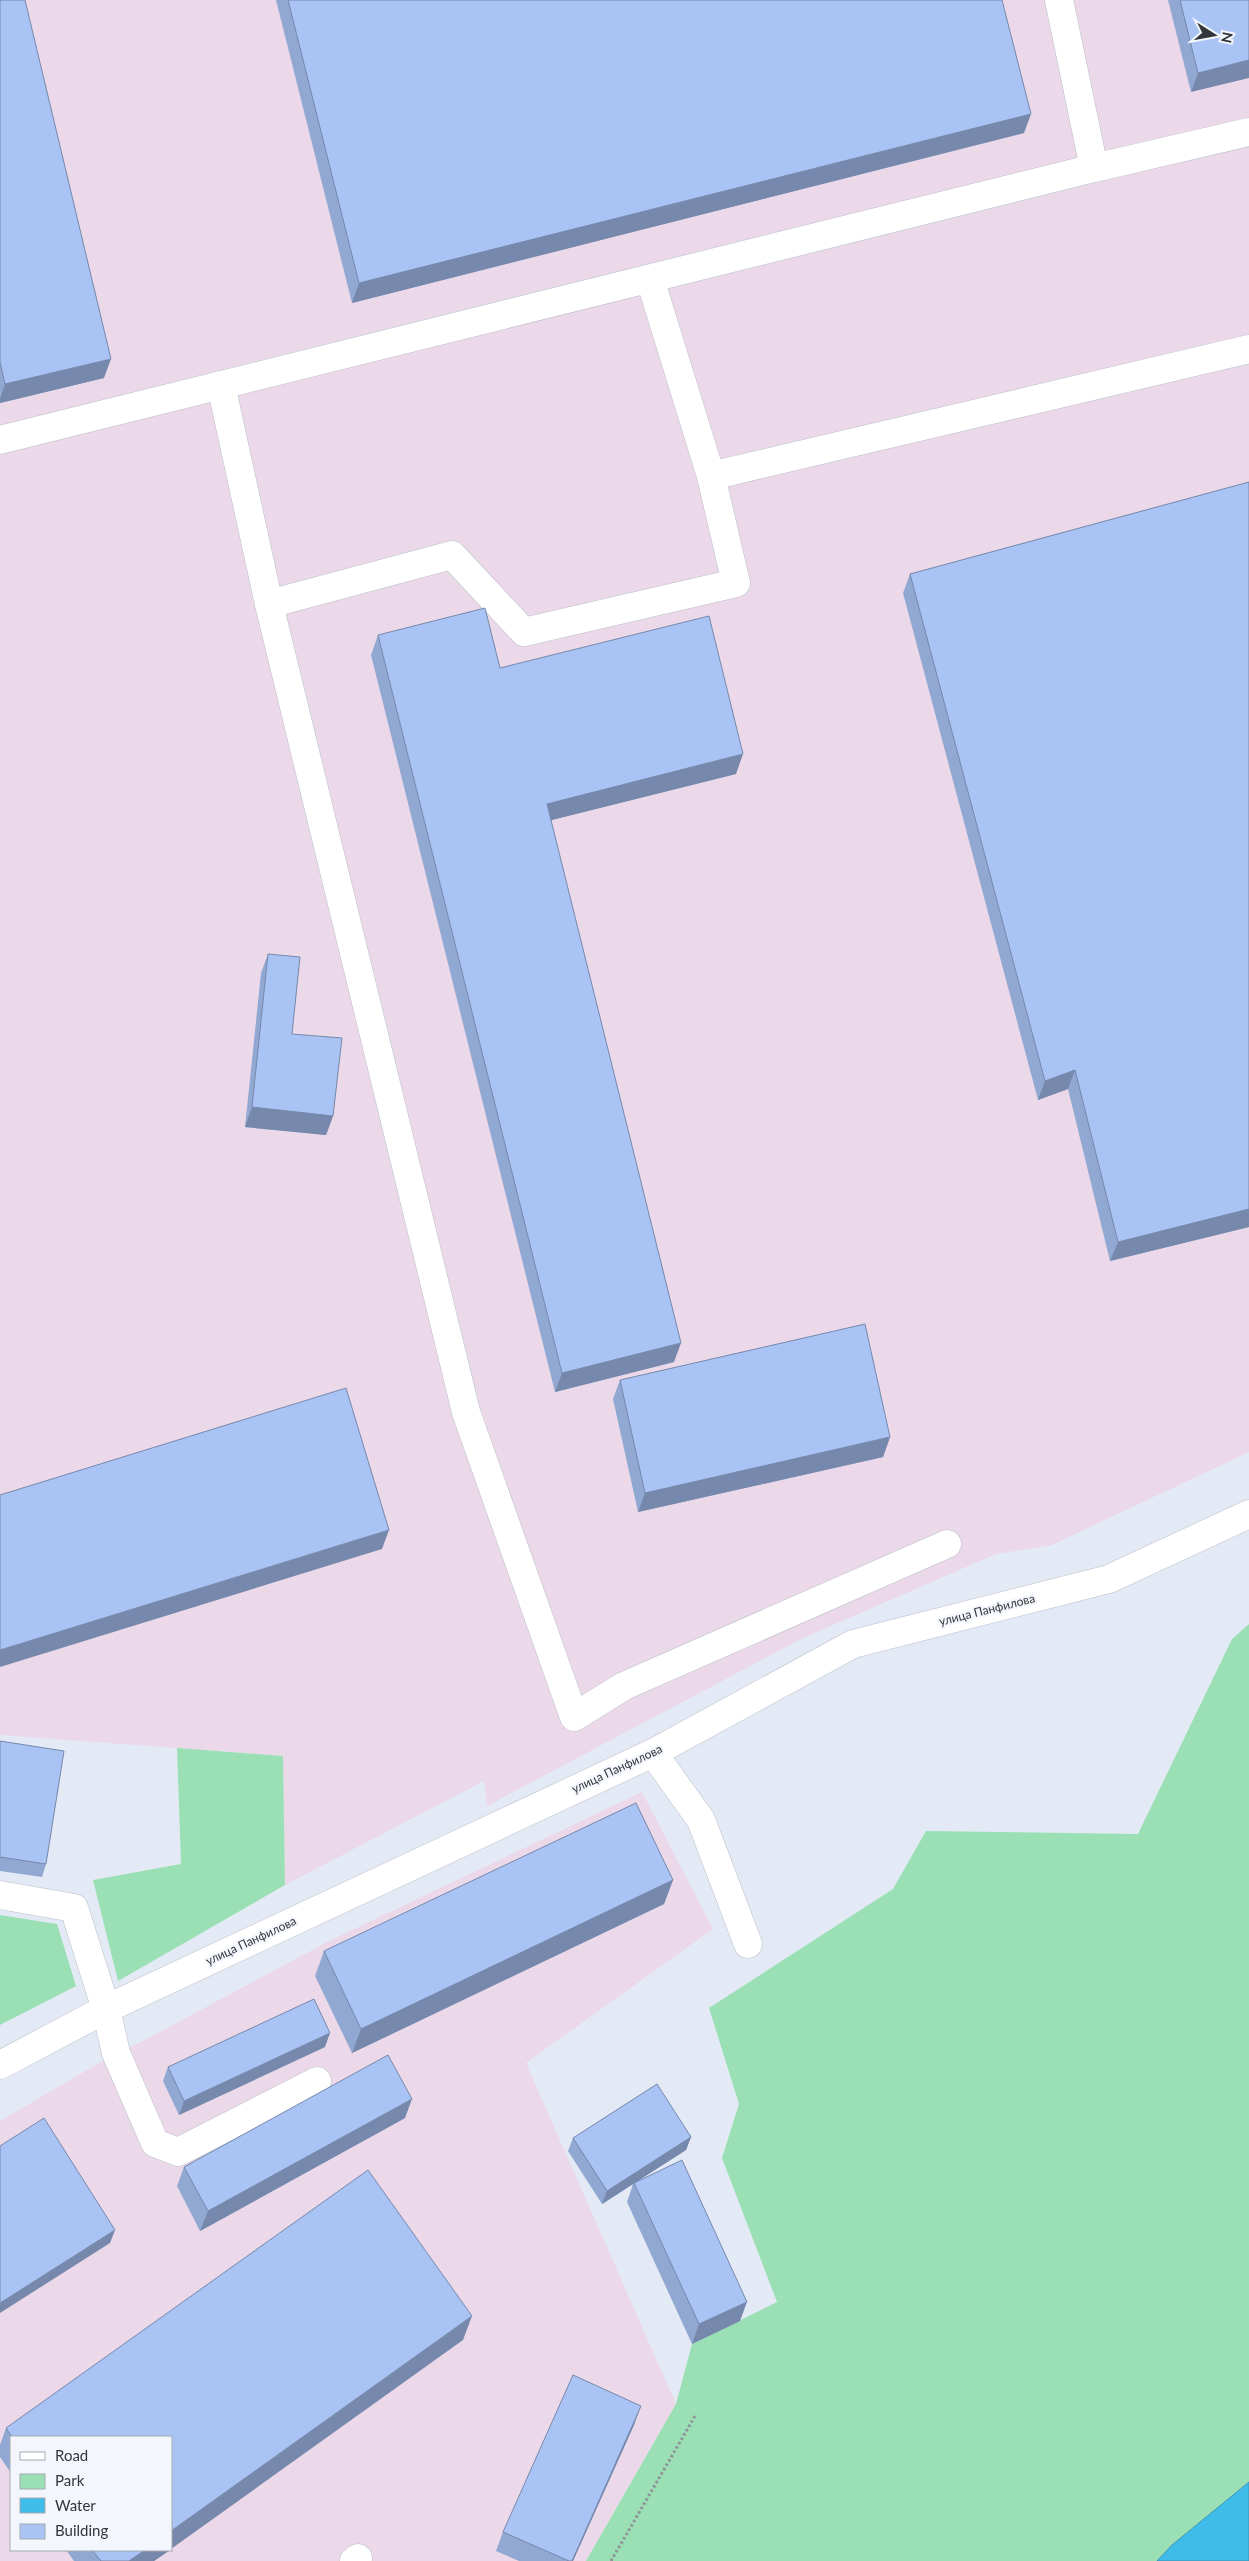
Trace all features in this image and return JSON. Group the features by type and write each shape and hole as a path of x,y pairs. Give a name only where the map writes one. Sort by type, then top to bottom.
{"street":[{"path":"1059,0 1094,168"},
{"path":"0,440 1094,168 1249,132"},
{"path":"269,604 452,555 524,632 736,583 711,476 650,279"},
{"path":"711,476 1249,349"},
{"path":"222,385 269,604 466,1412 574,1716 624,1686 947,1544"},
{"name":"улица Панфилова","path":"0,2065 106,2009 654,1753 853,1644 1109,1579 1249,1514"},
{"path":"654,1753 701,1820 748,1944"},
{"path":"0,1895 74,1908 106,2009 116,2053 155,2143 178,2152 317,2081"}],"path":[{"path":"611,2561 695,2416"}],"shaded area":[{"path":"0,0 1249,0 1249,1452 1052,1545 996,1554 801,1639 487,1806 484,1781 285,1885 283,1756 0,1735"},
{"path":"642,1792 713,1929 526,2063 676,2404 586,2561 0,2561 0,2121 116,2053 139,2043 329,1941"}],"green space":[{"path":"1249,1624 1249,2482 1172,2545 1157,2561 586,2561 676,2404 692,2344 777,2302 722,2158 739,2104 709,2008 893,1889 926,1831 1138,1834 1232,1639"},
{"path":"177,1748 283,1756 285,1885 118,1981 93,1880 181,1864"},
{"path":"0,1915 57,1924 76,1986 0,2025"}],"water":[{"path":"1249,2482 1249,2561 1157,2561 1172,2545"}],"building":[{"path":"0,0 25,0 111,359 5,384 0,362"},
{"path":"288,0 1002,0 1031,114 359,283"},
{"path":"1180,0 1249,0 1249,60 1198,73"},
{"path":"1249,482 1249,1209 1118,1242 1075,1070 1045,1081 910,574"},
{"path":"485,608 500,668 709,616 743,754 547,804 681,1343 562,1373 378,635"},
{"path":"268,954 300,957 292,1034 342,1038 333,1116 252,1107"},
{"path":"865,1324 890,1437 645,1493 620,1380"},
{"path":"346,1388 389,1530 0,1650 0,1495"},
{"path":"0,1741 64,1751 46,1864 0,1857"},
{"path":"636,1803 673,1880 361,2029 324,1951"},
{"path":"314,1999 330,2033 184,2101 168,2067"},
{"path":"388,2055 412,2099 208,2211 184,2167"},
{"path":"657,2084 691,2137 607,2191 573,2138"},
{"path":"44,2118 115,2230 0,2303 0,2146"},
{"path":"682,2160 747,2302 699,2324 634,2183"},
{"path":"368,2170 472,2316 172,2530 172,2436 11,2436 6,2428"},
{"path":"573,2375 641,2406 572,2561 569,2561 503,2532"},
{"path":"93,2551 144,2551 129,2561 101,2561"}]}
